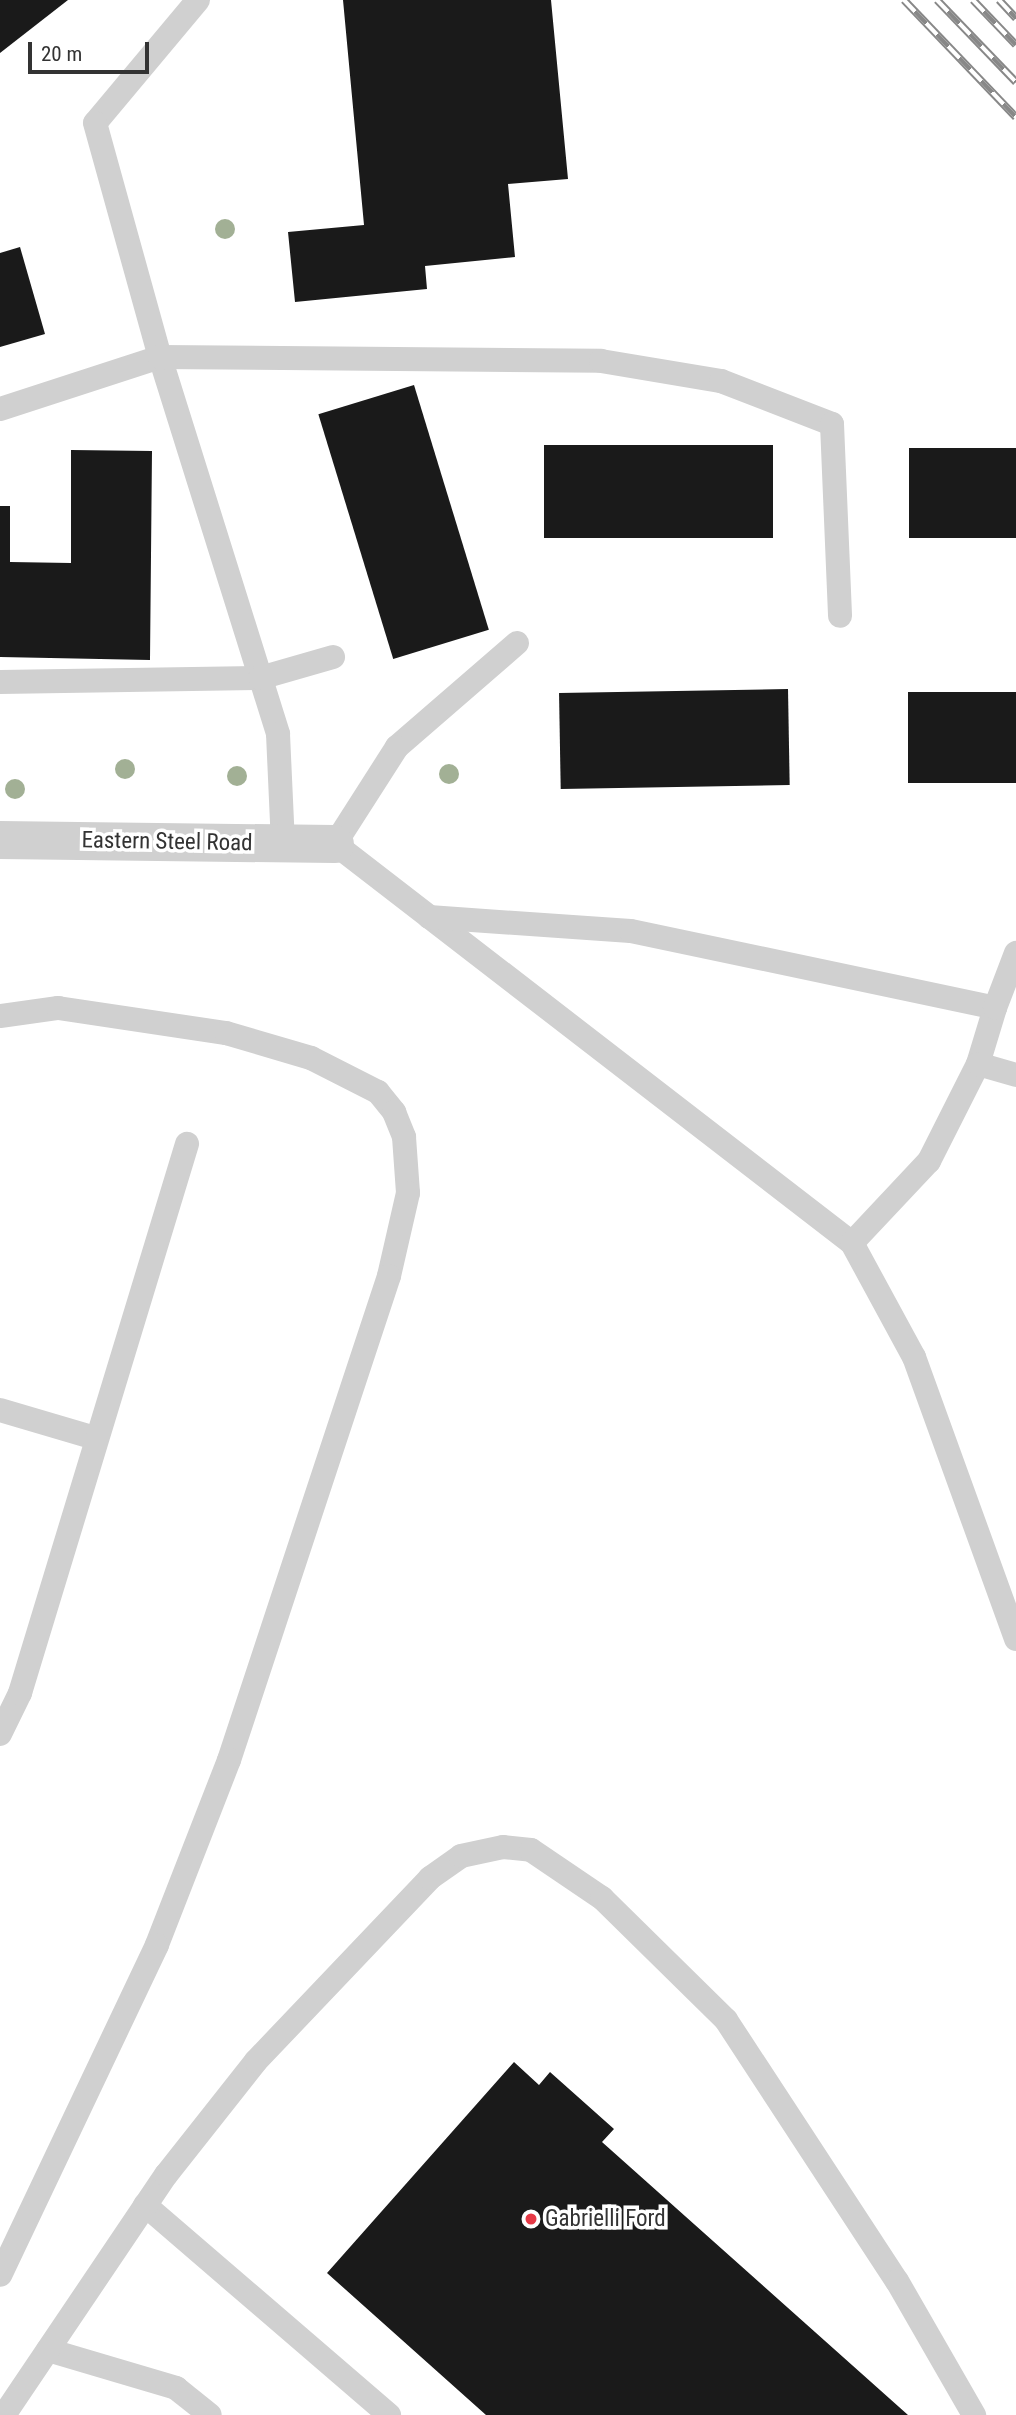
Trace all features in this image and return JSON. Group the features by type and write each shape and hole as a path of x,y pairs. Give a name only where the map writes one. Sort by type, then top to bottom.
{"street":[{"name":"Eastern Steel Road","path":"0,840 335,844"}],"lane":[{"path":"198,0 95,123 160,357 278,734 283,843"},
{"path":"0,409 160,357 601,361 721,381 832,424 840,616"},
{"path":"517,643 397,747 335,844 852,1242 914,1357 1016,1639"},
{"path":"0,682 260,678 333,657"},
{"path":"429,918 631,931 995,1008"},
{"path":"852,1242 929,1161 978,1064 1016,953"},
{"path":"0,1016 58,1008 226,1033 311,1058 378,1092 394,1112 408,1162 404,1221 389,1276 229,1760 157,1945 0,2275"},
{"path":"978,1064 1016,1075"},
{"path":"0,1734 20,1693 95,1438 187,1144"},
{"path":"0,1410 95,1438"},
{"path":"4,2415 145,2205 256,2061 430,1878 475,1851 531,1850 602,1898 726,2020 897,2281 974,2415"},
{"path":"145,2205 389,2415"},
{"path":"48,2350 176,2388 211,2415"}],"building":[{"path":"0,0 68,0 0,53"},
{"path":"343,0 551,0 568,179 508,184 515,257 425,266 427,289 295,302 288,232 364,225"},
{"path":"20,247 45,334 0,347 0,253"},
{"path":"414,385 489,630 393,659 318,414"},
{"path":"544,445 773,445 773,538 544,538"},
{"path":"909,448 1016,448 1016,538 909,538"},
{"path":"71,450 152,451 150,660 0,657 0,506 10,506 10,562 71,563"},
{"path":"788,689 790,785 561,789 559,693"},
{"path":"908,692 1016,692 1016,783 908,783"},
{"name":"Gabrielli Ford","path":"514,2062 539,2085 550,2072 614,2129 602,2142 908,2415 486,2415 327,2273"}],"railway":[{"path":"904,0 1016,117"},
{"path":"937,0 1016,82"},
{"path":"973,0 1016,45"},
{"path":"999,0 1016,18"}],"place":[{"name":"Gabrielli Ford","path":"531,2219"}]}
